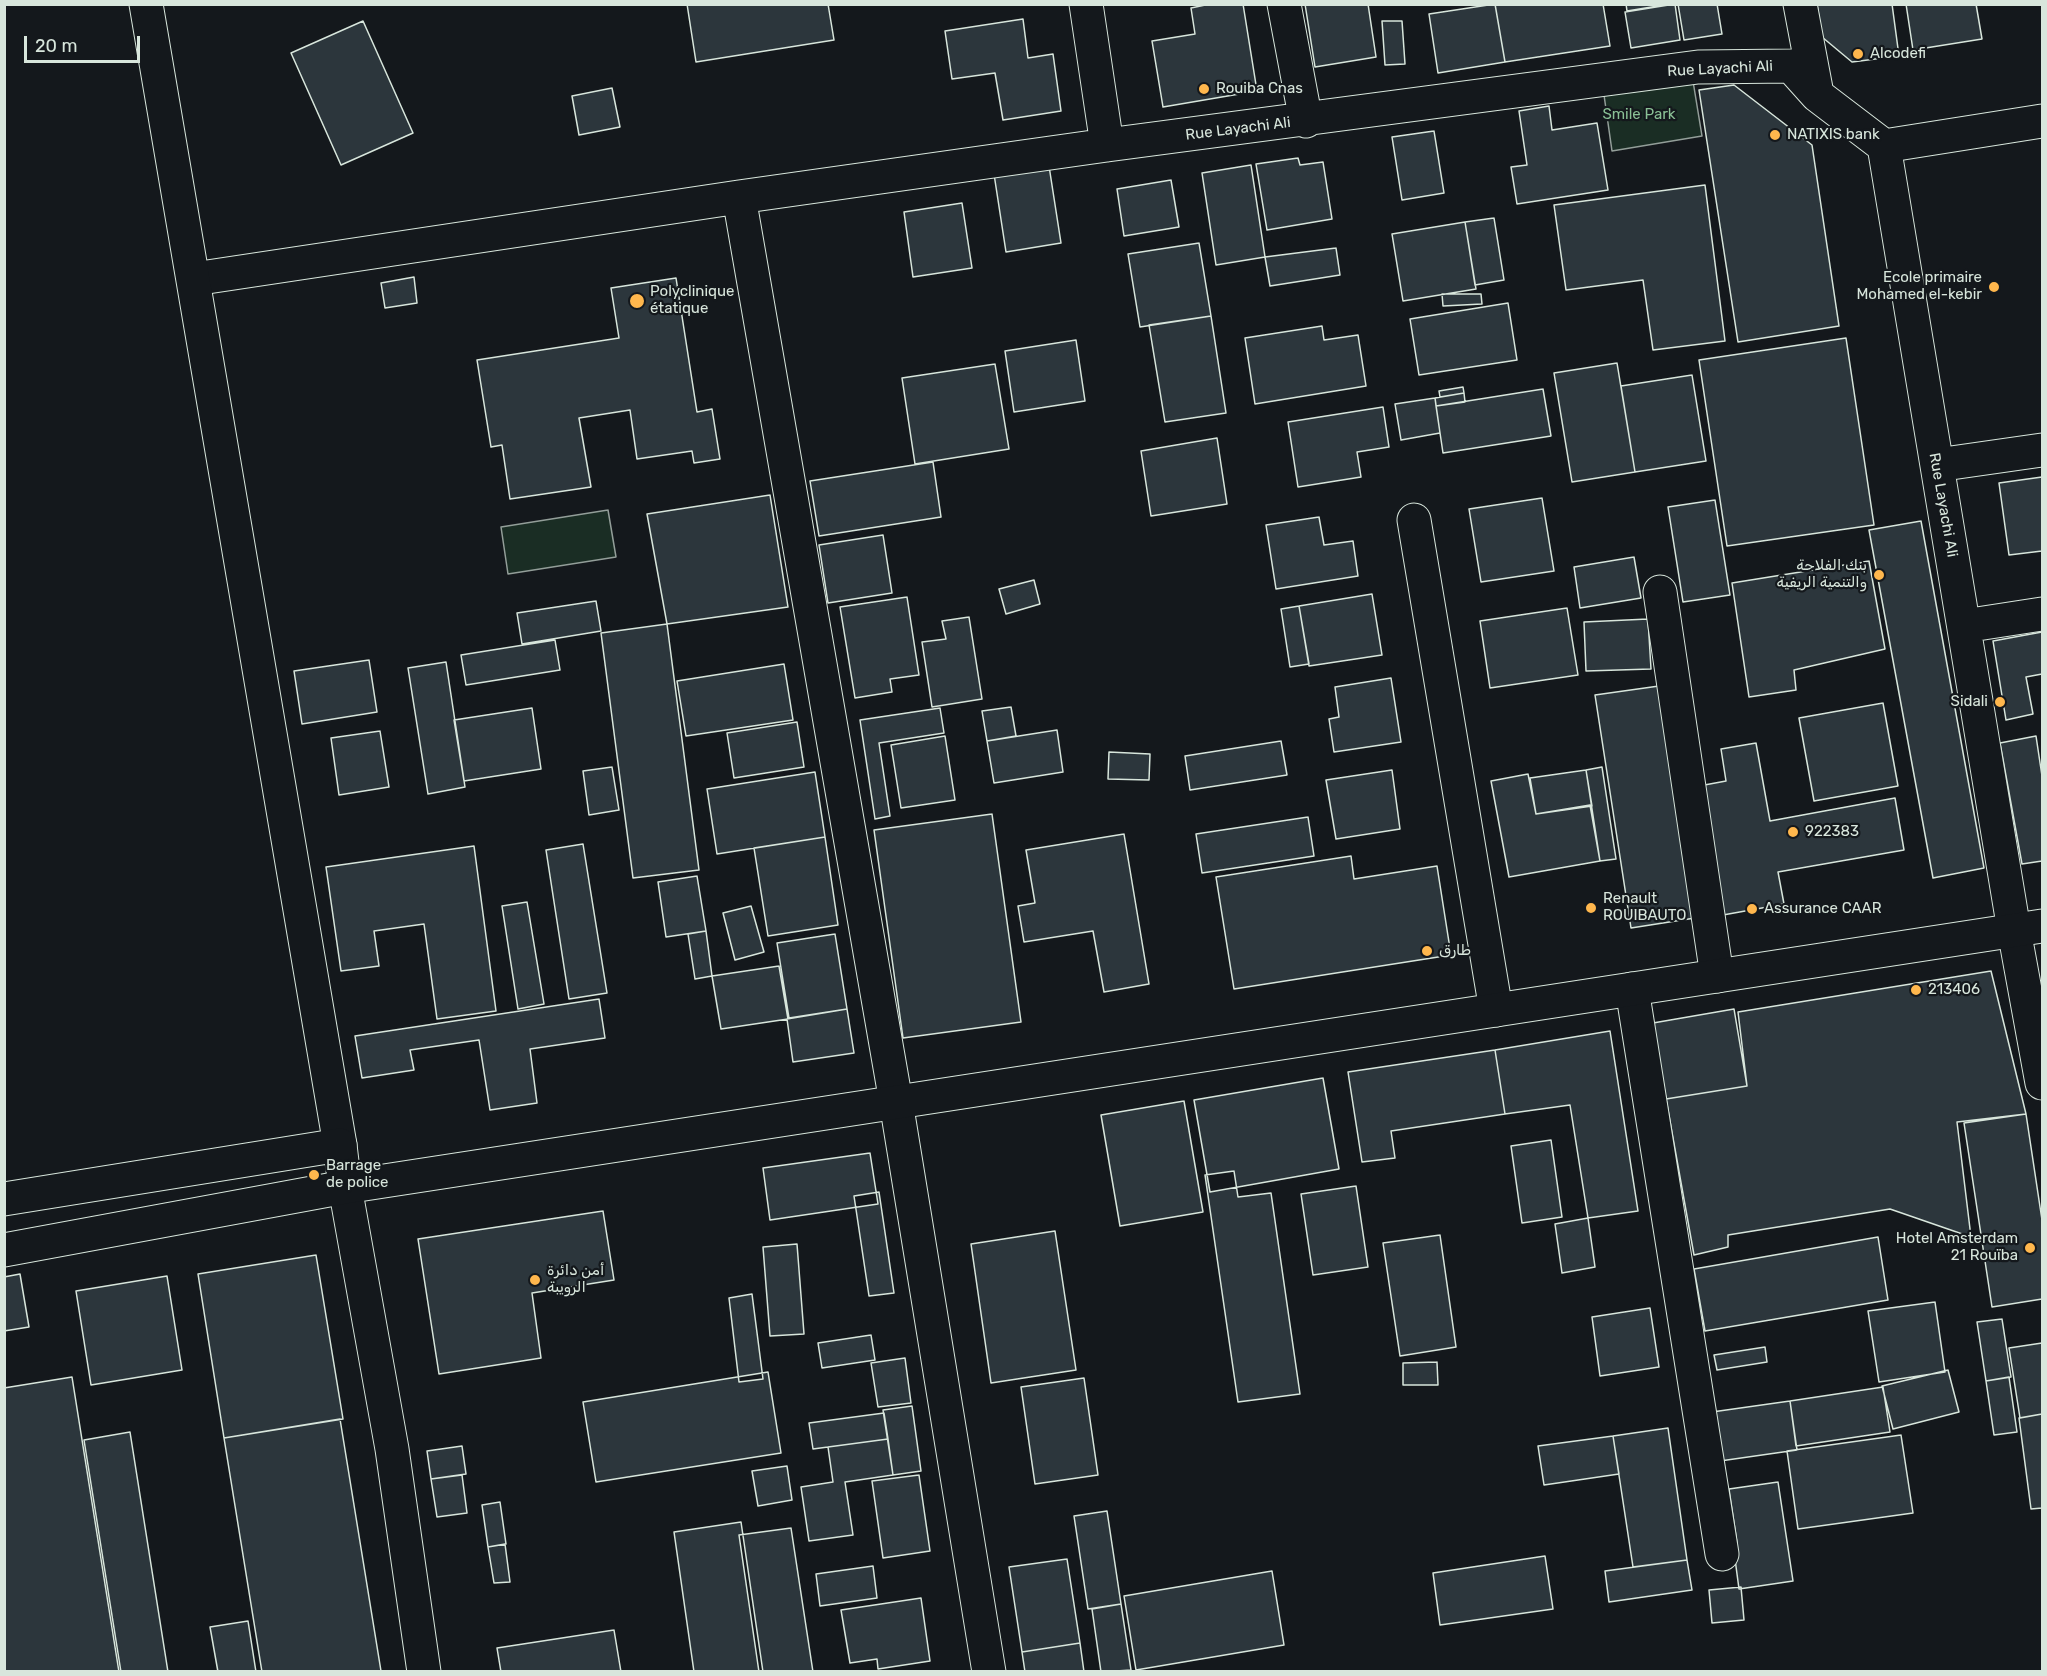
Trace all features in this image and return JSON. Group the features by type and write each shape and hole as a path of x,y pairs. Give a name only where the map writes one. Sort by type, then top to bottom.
{"main road":[{"path":"146,4 340,1145 345,1187 392,1449 424,1671"},
{"path":"1086,4 1107,146"},
{"path":"1284,4 1306,121"},
{"path":"1800,4 1817,95"},
{"name":"Rue Layachi Ali","path":"194,279 739,197 1698,67 1791,66 1817,95 1884,146 1964,626 2028,928 2043,1083"},
{"path":"1884,146 2043,121"},
{"path":"739,197 896,1102 989,1671"},
{"path":"1937,465 2043,450"},
{"path":"1414,520 1496,1010"},
{"path":"1660,592 1717,976"},
{"path":"1964,626 2043,614"},
{"path":"4,1250 345,1187 2028,928"},
{"path":"1632,989 1722,1554"},
{"path":"4,1199 340,1145"}],"green space":[{"name":"Smile Park","path":"1692,75 1702,136 1612,151 1603,88"},
{"path":"608,510 616,557 508,574 501,527"}],"building":[{"path":"687,4 828,4 834,40 696,62"},
{"path":"1210,4 1243,4 1257,91 1163,107 1152,41 1195,34 1191,8"},
{"path":"1305,4 1368,4 1376,57 1315,67"},
{"path":"1495,4 1505,62 1438,73 1429,14"},
{"path":"1495,4 1603,4 1610,46 1505,62"},
{"path":"1626,4 1670,4 1627,11"},
{"path":"1675,4 1680,40 1631,48 1625,12"},
{"path":"1678,4 1717,4 1722,34 1684,40"},
{"path":"1817,4 1892,4 1899,56 1852,62 1822,37"},
{"path":"1906,4 1976,4 1982,39 1913,50"},
{"path":"1023,19 1028,58 1053,54 1061,111 1003,120 995,73 952,79 945,31"},
{"path":"363,21 413,133 341,165 291,53"},
{"path":"1382,21 1402,21 1405,64 1385,65"},
{"path":"1734,85 1812,145 1839,326 1738,342 1699,90"},
{"path":"612,88 620,127 579,135 572,96"},
{"path":"1549,106 1552,130 1597,123 1608,190 1517,204 1511,167 1527,165 1519,111"},
{"path":"1434,131 1444,193 1402,200 1392,137"},
{"path":"1298,158 1300,165 1323,162 1332,219 1267,230 1256,164"},
{"path":"1251,165 1265,257 1216,265 1202,173"},
{"path":"1049,166 1061,243 1006,252 994,174"},
{"path":"1171,180 1179,227 1124,236 1117,189"},
{"path":"1705,185 1725,341 1653,350 1643,280 1566,290 1554,205"},
{"path":"962,203 972,268 913,277 904,212"},
{"path":"1494,218 1504,280 1475,285 1465,222"},
{"path":"1465,222 1476,289 1403,301 1392,234"},
{"path":"1199,243 1211,316 1140,327 1128,254"},
{"path":"1336,248 1340,275 1270,286 1265,257"},
{"path":"414,277 417,303 385,308 381,283"},
{"path":"676,278 697,412 712,409 720,459 694,463 692,451 637,459 630,410 579,418 591,487 510,499 502,445 491,447 477,360 619,338 611,288"},
{"path":"1442,294 1481,294 1482,304 1443,306"},
{"path":"1508,303 1517,360 1419,375 1410,319"},
{"path":"1211,316 1226,413 1165,422 1149,325"},
{"path":"1322,326 1324,340 1358,335 1366,386 1255,404 1245,338"},
{"path":"1846,338 1874,525 1727,546 1699,360"},
{"path":"1076,340 1085,401 1014,412 1005,351"},
{"path":"1617,363 1635,472 1572,482 1554,373"},
{"path":"995,364 1009,449 915,464 902,378"},
{"path":"1692,375 1706,461 1635,472 1621,386"},
{"path":"1463,387 1464,393 1440,397 1439,391"},
{"path":"1543,389 1551,436 1443,453 1436,406"},
{"path":"1464,393 1465,402 1436,406 1435,398"},
{"path":"1435,398 1440,433 1401,440 1395,404"},
{"path":"1383,407 1389,447 1357,452 1361,477 1298,487 1288,422"},
{"path":"1217,438 1227,504 1151,516 1141,451"},
{"path":"933,462 941,517 819,536 810,481"},
{"path":"2042,477 2042,551 2009,555 1999,483"},
{"path":"770,495 788,607 667,624 647,514"},
{"path":"1542,498 1554,571 1481,582 1469,509"},
{"path":"1715,500 1730,595 1683,602 1668,507"},
{"path":"1319,517 1324,545 1353,541 1358,576 1276,589 1266,525"},
{"path":"1921,521 1984,868 1933,878 1869,530"},
{"path":"883,535 892,593 828,603 819,545"},
{"path":"1634,557 1641,598 1580,608 1574,567"},
{"path":"1869,561 1885,649 1794,670 1796,690 1749,697 1732,583"},
{"path":"1034,580 1040,604 1006,614 999,589"},
{"path":"1372,594 1382,655 1309,666 1299,606"},
{"path":"907,597 919,675 890,679 892,692 855,698 840,607"},
{"path":"596,601 601,631 522,644 517,613"},
{"path":"1299,606 1309,664 1290,667 1281,609"},
{"path":"1567,608 1578,675 1490,688 1480,621"},
{"path":"969,617 982,699 932,707 922,642 946,639 942,621"},
{"path":"1648,619 1651,669 1586,671 1584,622"},
{"path":"667,624 699,870 633,878 601,633"},
{"path":"2042,632 2042,674 2026,677 2033,714 2006,720 1993,641"},
{"path":"555,640 560,670 466,685 461,655"},
{"path":"369,660 377,712 302,724 294,671"},
{"path":"446,662 465,787 428,794 408,668"},
{"path":"784,664 793,720 686,736 677,681"},
{"path":"1391,678 1401,742 1334,752 1329,719 1339,717 1335,687"},
{"path":"1659,686 1695,918 1631,928 1595,695"},
{"path":"1883,703 1898,786 1814,801 1799,718"},
{"path":"1011,707 1016,736 987,741 982,711"},
{"path":"532,708 541,769 464,781 454,720"},
{"path":"940,708 944,733 879,743 890,816 875,819 860,720"},
{"path":"797,722 804,767 734,778 727,733"},
{"path":"1057,730 1063,772 994,783 987,741"},
{"path":"380,731 389,787 339,795 331,738"},
{"path":"945,736 955,800 901,808 891,745"},
{"path":"2036,736 2042,776 2042,861 2022,864 2000,743"},
{"path":"1281,741 1287,775 1190,790 1185,756"},
{"path":"1756,743 1770,821 1895,798 1904,850 1778,872 1784,904 1723,915 1699,786 1726,781 1721,749"},
{"path":"1109,752 1150,754 1149,780 1108,779"},
{"path":"612,767 619,810 589,815 583,771"},
{"path":"1602,767 1616,859 1600,861 1586,770"},
{"path":"1392,770 1400,829 1336,839 1326,780"},
{"path":"1586,770 1592,806 1536,814 1530,778"},
{"path":"815,772 825,837 717,854 707,789"},
{"path":"1528,774 1536,814 1590,805 1600,861 1509,877 1491,781"},
{"path":"992,814 1021,1022 903,1038 874,830"},
{"path":"1308,817 1314,856 1202,873 1196,834"},
{"path":"1124,834 1149,984 1104,992 1093,931 1024,942 1018,906 1035,903 1026,850"},
{"path":"825,837 838,925 768,936 754,848"},
{"path":"583,844 607,993 569,999 546,850"},
{"path":"474,846 496,1011 437,1019 424,924 374,931 379,966 341,971 326,867"},
{"path":"1351,856 1354,879 1437,866 1451,955 1234,989 1216,877"},
{"path":"697,876 706,931 666,937 658,882"},
{"path":"527,902 544,1004 518,1009 502,906"},
{"path":"751,906 764,952 735,960 723,913"},
{"path":"706,931 712,976 695,979 688,934"},
{"path":"835,934 847,1009 789,1018 777,943"},
{"path":"779,966 788,1019 721,1029 712,976"},
{"path":"1991,971 2026,1114 1957,1122 1971,1237 1890,1209 1728,1235 1728,1247 1694,1255 1666,1099 1747,1086 1738,1012"},
{"path":"599,999 605,1038 530,1049 537,1103 490,1110 479,1040 410,1050 414,1070 362,1078 355,1036"},
{"path":"847,1009 854,1053 793,1062 787,1019"},
{"path":"1734,1009 1747,1086 1666,1099 1653,1023"},
{"path":"1610,1031 1638,1211 1588,1218 1570,1105 1505,1114 1495,1050"},
{"path":"1495,1050 1505,1114 1391,1131 1395,1158 1362,1162 1348,1072"},
{"path":"1323,1078 1339,1169 1210,1192 1194,1100"},
{"path":"1184,1101 1203,1212 1120,1226 1101,1115"},
{"path":"2026,1114 2042,1220 2042,1299 1992,1307 1964,1123"},
{"path":"1551,1140 1562,1217 1522,1223 1511,1146"},
{"path":"870,1153 878,1204 770,1220 763,1168"},
{"path":"1234,1171 1238,1197 1271,1193 1300,1394 1238,1402 1205,1175"},
{"path":"1356,1186 1368,1267 1313,1275 1301,1194"},
{"path":"879,1192 894,1293 869,1296 854,1196"},
{"path":"603,1211 614,1280 532,1293 541,1358 439,1374 418,1239"},
{"path":"1588,1218 1595,1267 1562,1273 1555,1224"},
{"path":"1055,1231 1076,1370 991,1383 971,1244"},
{"path":"1440,1235 1456,1347 1400,1356 1383,1243"},
{"path":"1878,1237 1888,1300 1705,1331 1694,1269"},
{"path":"797,1244 804,1334 770,1336 763,1247"},
{"path":"316,1255 343,1419 224,1438 198,1274"},
{"path":"20,1274 29,1327 4,1331 4,1277"},
{"path":"167,1276 182,1370 91,1385 76,1291"},
{"path":"752,1294 763,1379 739,1382 729,1298"},
{"path":"1935,1302 1945,1372 1879,1382 1868,1311"},
{"path":"1650,1308 1659,1367 1600,1376 1592,1317"},
{"path":"2002,1319 2011,1377 1986,1381 1977,1322"},
{"path":"871,1335 875,1360 822,1368 818,1343"},
{"path":"2042,1343 2042,1414 2020,1418 2009,1348"},
{"path":"1765,1347 1767,1362 1717,1370 1714,1355"},
{"path":"905,1358 911,1403 878,1407 871,1363"},
{"path":"1437,1362 1438,1385 1403,1385 1403,1363"},
{"path":"1948,1370 1959,1412 1893,1429 1882,1386"},
{"path":"768,1372 781,1453 596,1482 583,1402"},
{"path":"72,1377 119,1672 4,1672 4,1388"},
{"path":"2009,1377 2017,1432 1994,1435 1986,1381"},
{"path":"1084,1378 1098,1475 1035,1484 1021,1387"},
{"path":"1883,1387 1890,1432 1796,1446 1790,1401"},
{"path":"1790,1401 1797,1450 1720,1461 1712,1412"},
{"path":"912,1406 921,1471 893,1475 883,1410"},
{"path":"884,1413 888,1439 813,1449 809,1423"},
{"path":"2042,1414 2042,1508 2031,1509 2019,1418"},
{"path":"340,1419 381,1671 262,1672 224,1438"},
{"path":"1668,1428 1687,1560 1633,1567 1613,1436"},
{"path":"130,1432 168,1672 121,1672 84,1440"},
{"path":"1901,1435 1913,1513 1798,1529 1787,1451"},
{"path":"1613,1436 1619,1474 1544,1485 1538,1446"},
{"path":"888,1439 893,1475 845,1482 853,1535 809,1541 801,1487 833,1482 828,1447"},
{"path":"462,1446 466,1474 431,1479 427,1451"},
{"path":"787,1466 792,1500 758,1506 752,1471"},
{"path":"462,1475 467,1513 437,1517 431,1479"},
{"path":"919,1475 930,1551 883,1558 872,1481"},
{"path":"1778,1482 1793,1581 1739,1589 1733,1544 1737,1543 1729,1489"},
{"path":"500,1502 506,1544 488,1547 482,1505"},
{"path":"1107,1511 1121,1604 1088,1609 1074,1516"},
{"path":"741,1522 763,1672 694,1672 674,1532"},
{"path":"791,1528 813,1672 759,1672 739,1535"},
{"path":"505,1544 510,1582 494,1583 488,1547"},
{"path":"1545,1556 1553,1609 1440,1625 1433,1573"},
{"path":"1067,1559 1080,1643 1022,1652 1009,1567"},
{"path":"1687,1560 1692,1590 1609,1602 1605,1571"},
{"path":"873,1566 877,1598 820,1606 816,1574"},
{"path":"1272,1571 1284,1645 1136,1670 1124,1596"},
{"path":"1741,1587 1744,1620 1712,1623 1709,1590"},
{"path":"921,1598 930,1661 878,1669 877,1659 850,1663 841,1610"},
{"path":"1121,1604 1131,1670 1101,1672 1092,1609"},
{"path":"248,1621 256,1672 218,1672 210,1627"},
{"path":"614,1630 621,1672 501,1672 497,1648"},
{"path":"1080,1643 1084,1672 1025,1672 1022,1652"}],"place":[{"name":"Alcodefi","path":"1858,54"},
{"name":"Rouiba Cnas","path":"1204,89"},
{"name":"NATIXIS bank","path":"1775,135"},
{"name":"Ecole primaire Mohamed el-kebir","path":"1994,287"},
{"name":"Polyclinique étatique","path":"637,301"},
{"name":"بنك الفلاحة والتنمية الريفية","path":"1879,575"},
{"name":"Sidali","path":"2000,702"},
{"name":"922383","path":"1793,832"},
{"name":"Renault ROUIBAUTO","path":"1591,908"},
{"name":"Assurance CAAR","path":"1752,909"},
{"name":"طارق","path":"1427,951"},
{"name":"213406","path":"1916,990"},
{"name":"Barrage de police","path":"314,1175"},
{"name":"Hotel Amsterdam 21 Rouïba","path":"2030,1248"},
{"name":"أمن دائرة الرويبة","path":"535,1280"}]}
